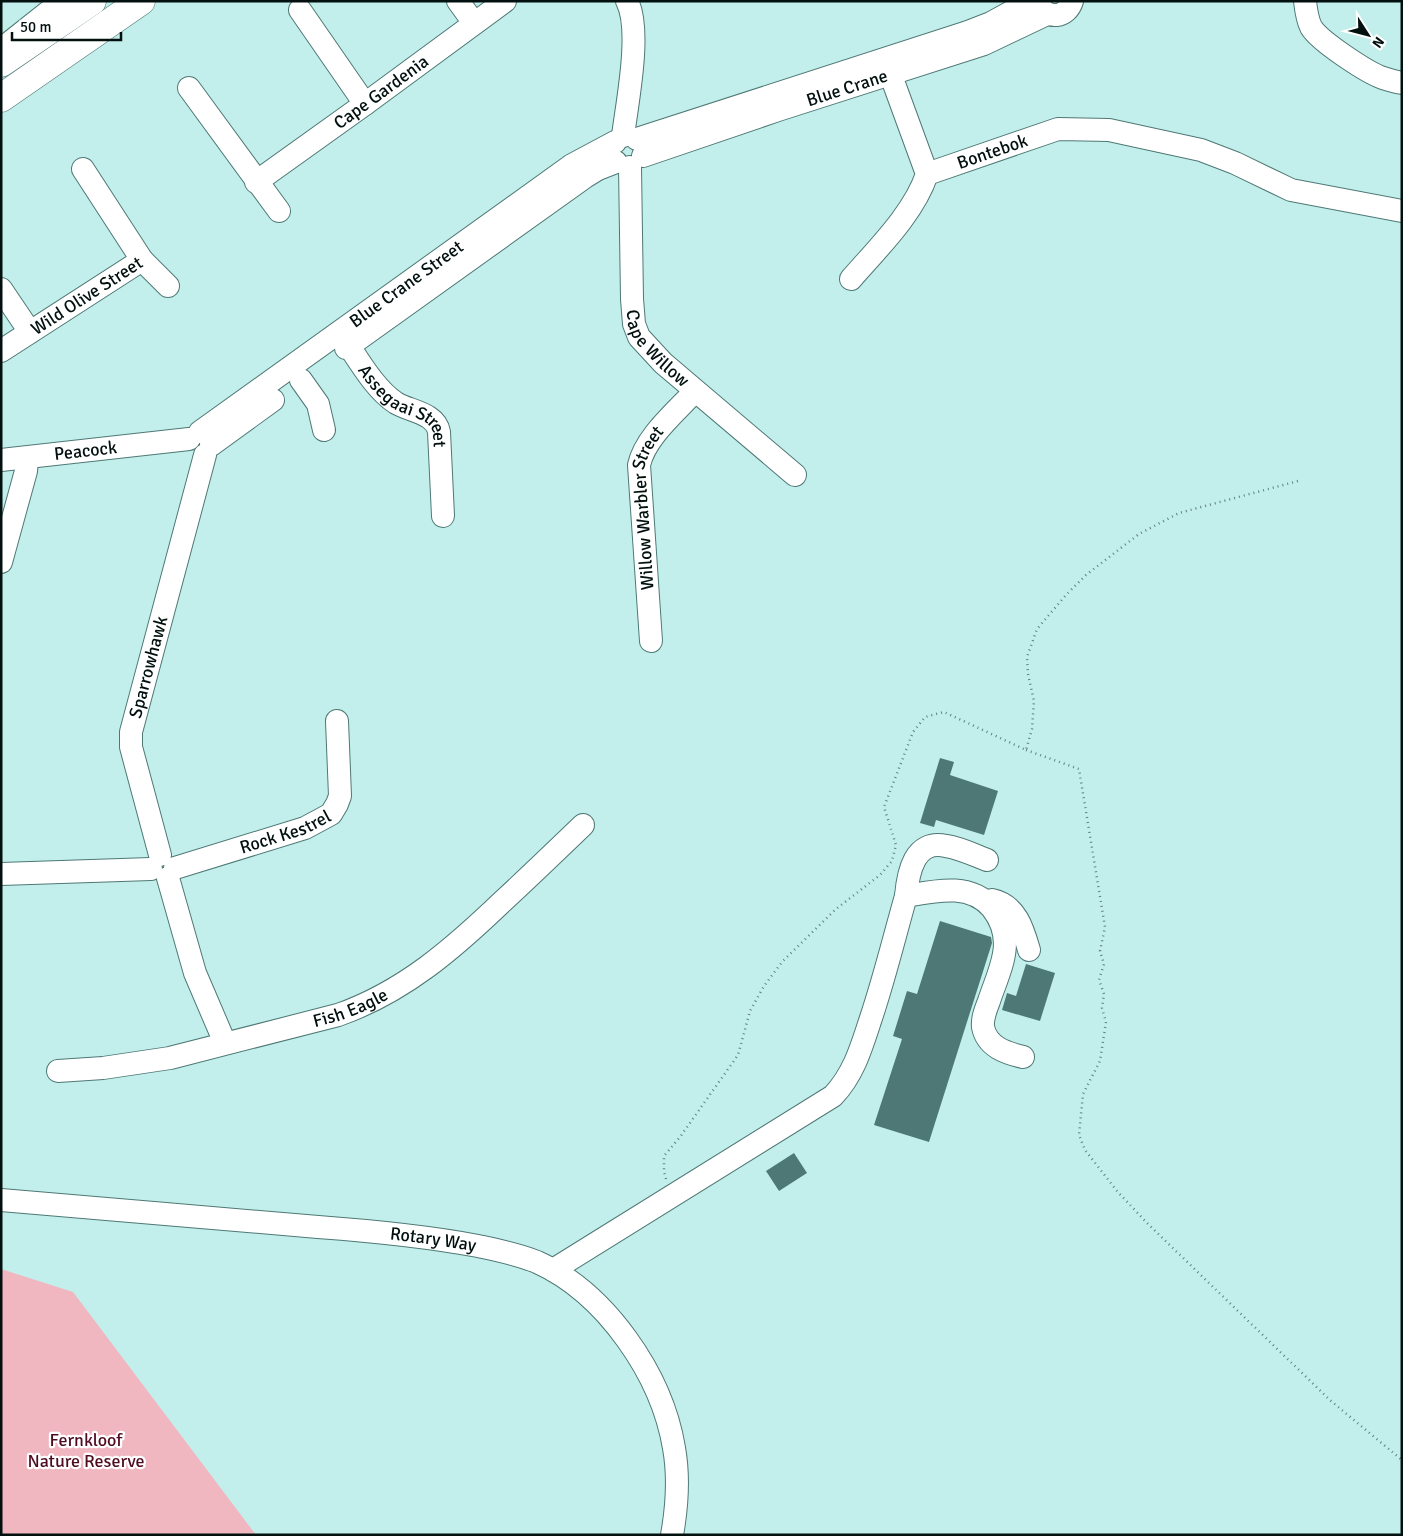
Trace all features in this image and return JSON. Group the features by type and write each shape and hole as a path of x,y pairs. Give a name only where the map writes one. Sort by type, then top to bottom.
{"main road":[{"path":"1,63 92,1"},
{"path":"1,98 140,1"}],"street":[{"path":"1,49 62,1"},
{"path":"458,1 474,23"},
{"name":"Cape Gardenia","path":"256,182 505,1"},
{"name":"Cape Willow","path":"627,1 632,10 635,36 628,150 634,324 644,344 695,391 795,475"},
{"name":"Blue Crane","path":"628,150 778,110 888,67 984,44 1039,6 1053,16 1068,10 1072,1"},
{"path":"1305,1 1312,29 1322,39 1369,71 1382,78 1402,83"},
{"path":"300,10 365,104"},
{"path":"851,279 912,205 922,188 926,174 888,67"},
{"path":"189,88 256,182 279,210"},
{"name":"Bontebok","path":"926,174 1058,129 1109,130 1201,150 1234,163 1291,190 1402,211"},
{"name":"Blue Crane Street","path":"194,445 345,339 572,165 628,150"},
{"path":"83,169 142,260"},
{"name":"Wild Olive Street","path":"1,351 142,260 168,286"},
{"path":"1,290 30,332"},
{"name":"Blue Crane Street","path":"194,445 301,380 345,339"},
{"name":"Assegaai Street","path":"345,339 376,384 387,396 405,408 428,417 436,424 439,432 443,516"},
{"path":"301,380 318,404 324,430"},
{"name":"Willow Warbler Street","path":"651,641 639,465 644,450 653,437 695,391"},
{"name":"Peacock","path":"1,460 194,445"},
{"name":"Sparrowhawk","path":"194,445 197,480 131,732 131,747 195,973 225,1043"},
{"path":"1,562 26,471 27,458"},
{"name":"Rock Kestrel","path":"1,874 164,868 305,828 321,821 331,814 338,804 340,796 337,721"},
{"name":"Fish Eagle","path":"58,1071 103,1068 170,1058 338,1015 360,1007 418,975 458,943 583,825"},
{"path":"553,1270 834,1096 851,1074 862,1048 877,1002 906,896 907,881 913,860 920,852 928,848 946,845 987,860"},
{"path":"906,896 952,890 971,893 990,906 1001,921 1006,938 1002,964 984,1015 983,1027 991,1043 1000,1050 1023,1058"},
{"path":"982,899 1001,903 1017,917 1023,929 1029,950"},
{"name":"Rotary Way","path":"1,1200 405,1234 498,1250 553,1270 571,1283 608,1316 624,1335 654,1384 663,1403 674,1447 676,1489 672,1535"}],"path":[{"path":"1026,750 1032,729 1034,701 1028,674 1027,657 1038,629 1066,595 1086,575 1138,534 1179,513 1298,481"},
{"path":"670,1198 664,1171 664,1156 680,1137 738,1055 750,1011 764,986 782,962 836,910 880,875 892,862 896,845 884,808 913,732 925,717 944,712 1026,750 1079,769 1105,927 1100,952 1104,964 1098,980 1104,994 1102,1008 1106,1022 1100,1061 1083,1094 1079,1135 1085,1150 1117,1191 1147,1223 1332,1401 1402,1460"}],"green space":[{"name":"Fernkloof Nature Reserve","path":"1,1269 73,1292 256,1535 1,1535"}],"building":[{"path":"940,758 954,762 950,775 998,791 984,835 936,820 934,827 920,823"},
{"path":"940,921 991,937 992,943 929,1142 874,1125 902,1039 893,1036 907,991 917,994"},
{"path":"1026,964 1055,973 1040,1021 1002,1010 1007,993 1016,996"},
{"path":"794,1153 807,1173 779,1191 766,1171"}]}
